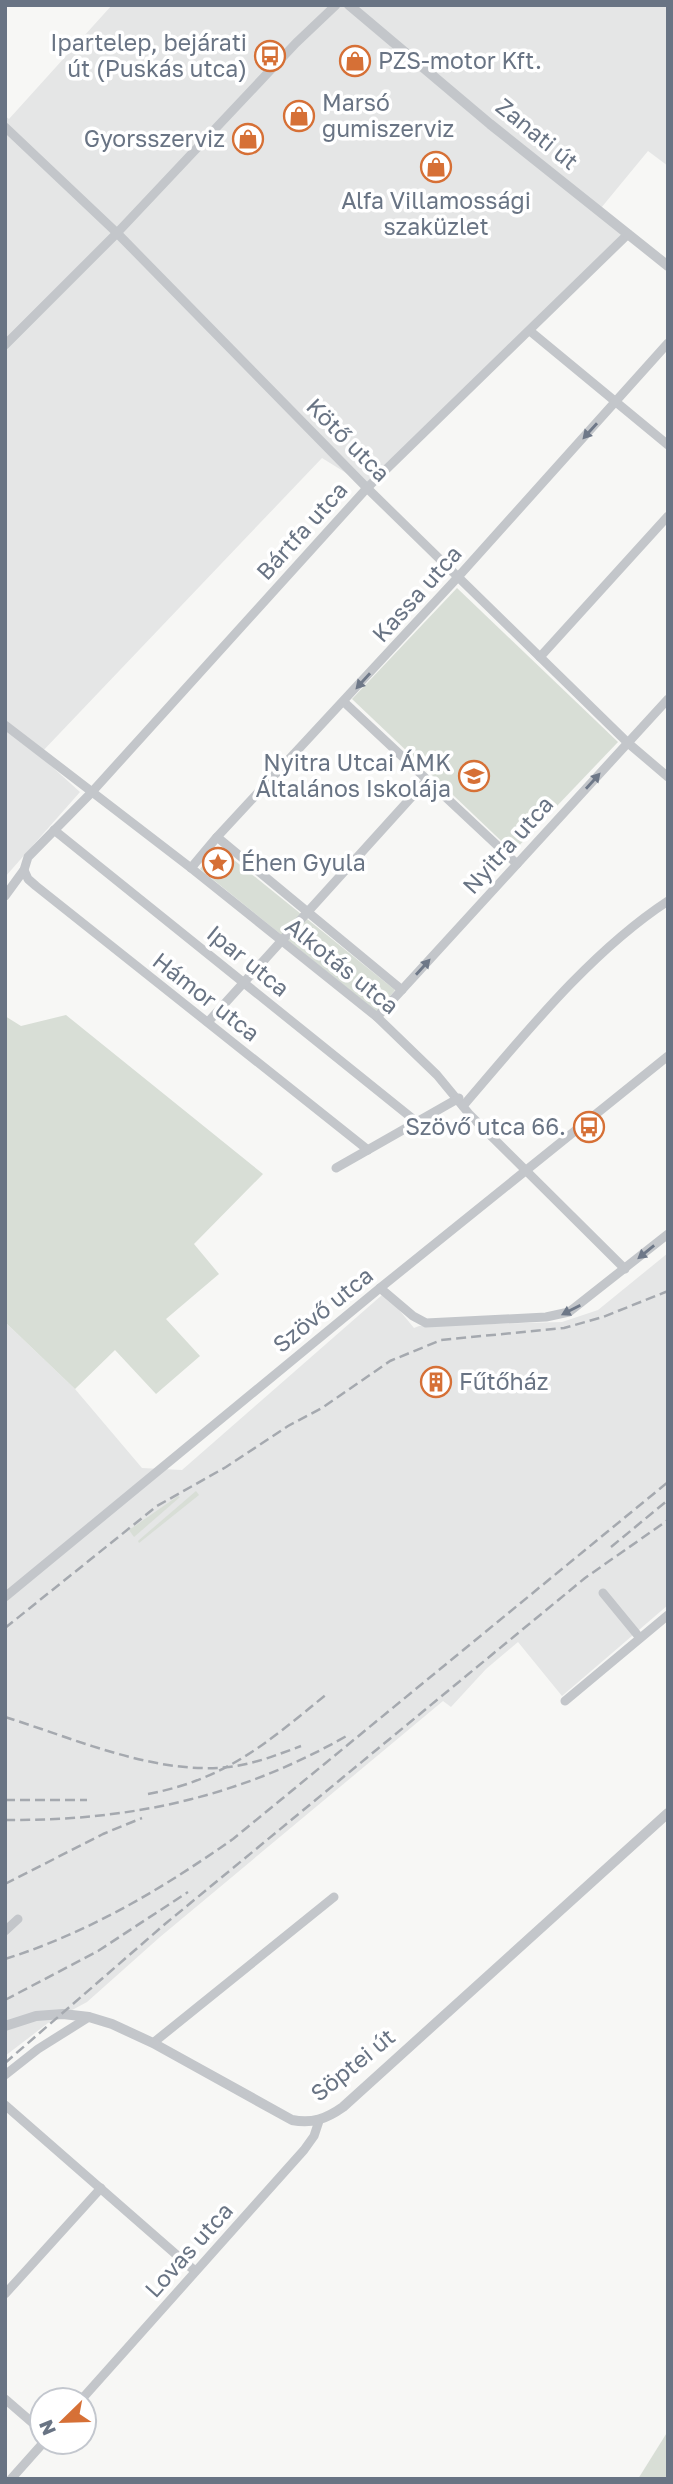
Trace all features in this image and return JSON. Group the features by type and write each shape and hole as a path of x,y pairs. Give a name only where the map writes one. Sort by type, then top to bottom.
{"street":[{"path":"5,345 117,233 296,43 336,5"},
{"name":"Zanati út","path":"349,5 490,124 668,266"},
{"name":"Kötő utca","path":"5,127 117,233 458,577 628,743 668,777"},
{"name":"Bártfa utca","path":"5,896 24,870 28,857 91,793 368,488 628,234"},
{"path":"530,331 668,445"},
{"name":"Kassa utca","path":"191,867 458,577 668,343"},
{"path":"540,657 668,516"},
{"name":"Nyitra utca","path":"377,1017 668,699"},
{"path":"344,702 517,864"},
{"name":"Alkotás utca","path":"5,725 191,867 377,1017 625,1269"},
{"path":"208,1022 428,780"},
{"name":"Ipar utca","path":"54,830 418,1123"},
{"name":"Alkotás utca","path":"217,836 402,990"},
{"name":"Hámor utca","path":"24,870 28,879 36,886 368,1150"},
{"path":"336,1168 461,1102 600,955 623,933 668,901"},
{"name":"Szövő utca","path":"5,1597 380,1288 668,1056"},
{"path":"380,1288 412,1316 426,1323 557,1316 579,1307 668,1234"},
{"path":"603,1593 640,1638"},
{"path":"565,1701 668,1615"},
{"name":"Söptei út","path":"5,2026 36,2016 62,2014 89,2017 112,2024 153,2043 271,2110 304,2123 319,2121 343,2107 668,1813"},
{"path":"153,2043 334,1897"},
{"path":"5,1931 18,1919"},
{"path":"5,2076 38,2049 89,2017"},
{"path":"5,2105 195,2272"},
{"name":"Lovas utca","path":"93,2386 304,2150 314,2136 319,2121"},
{"path":"5,2294 101,2188"},
{"path":"5,2399 28,2419"},
{"path":"11,2479 32,2456"}],"shaded area":[{"path":"112,5 668,5 668,166 648,151 601,208 627,230 367,486 322,458 39,755 80,792 5,877 5,116 9,119"},
{"path":"457,588 618,742 513,852 352,699"},
{"path":"218,847 395,990 377,1012 200,869"},
{"path":"66,1015 263,1174 194,1244 219,1274 166,1319 200,1356 156,1394 115,1350 75,1389 5,1322 5,1016 21,1026"},
{"path":"668,1253 668,1605 562,1696 518,1642 486,1669 451,1707 443,1701 160,1937 87,2002 48,2023 5,2056 5,1322 75,1389 142,1468 182,1470 382,1295 386,1294 414,1328 562,1322 598,1310"},
{"path":"196,1491 199,1495 139,1543 138,1541"},
{"path":"180,1497 134,1537 129,1530"},
{"path":"668,2431 668,2479 638,2479"}],"railway":[{"path":"5,1628 157,1506 322,1408 390,1361 441,1340 564,1328 603,1317 668,1291"},
{"path":"5,1959 66,1936 124,1908 233,1839 668,1482"},
{"path":"611,1547 668,1500"},
{"path":"5,2063 165,1924 585,1578 668,1520"},
{"path":"148,1794 201,1779 224,1768 266,1743 328,1693"},
{"path":"5,1717 88,1745 173,1766 238,1766 301,1746"},
{"path":"5,1820 97,1816 184,1801 268,1774 350,1734"},
{"path":"5,1800 87,1800"},
{"path":"5,1884 103,1834 142,1818"},
{"path":"5,2000 98,1951 188,1892"}],"place":[{"name":"Ipartelep, bejárati út (Puskás utca)","path":"270,56"},
{"name":"PZS-motor Kft.","path":"355,61"},
{"name":"Marsó gumiszerviz","path":"299,116"},
{"name":"Gyorsszerviz","path":"248,139"},
{"name":"Alfa Villamossági szaküzlet","path":"436,167"},
{"name":"Nyitra Utcai ÁMK Általános Iskolája","path":"474,776"},
{"name":"Éhen Gyula","path":"218,863"},
{"name":"Szövő utca 66.","path":"589,1127"},
{"name":"Fűtőház","path":"436,1382"}]}
